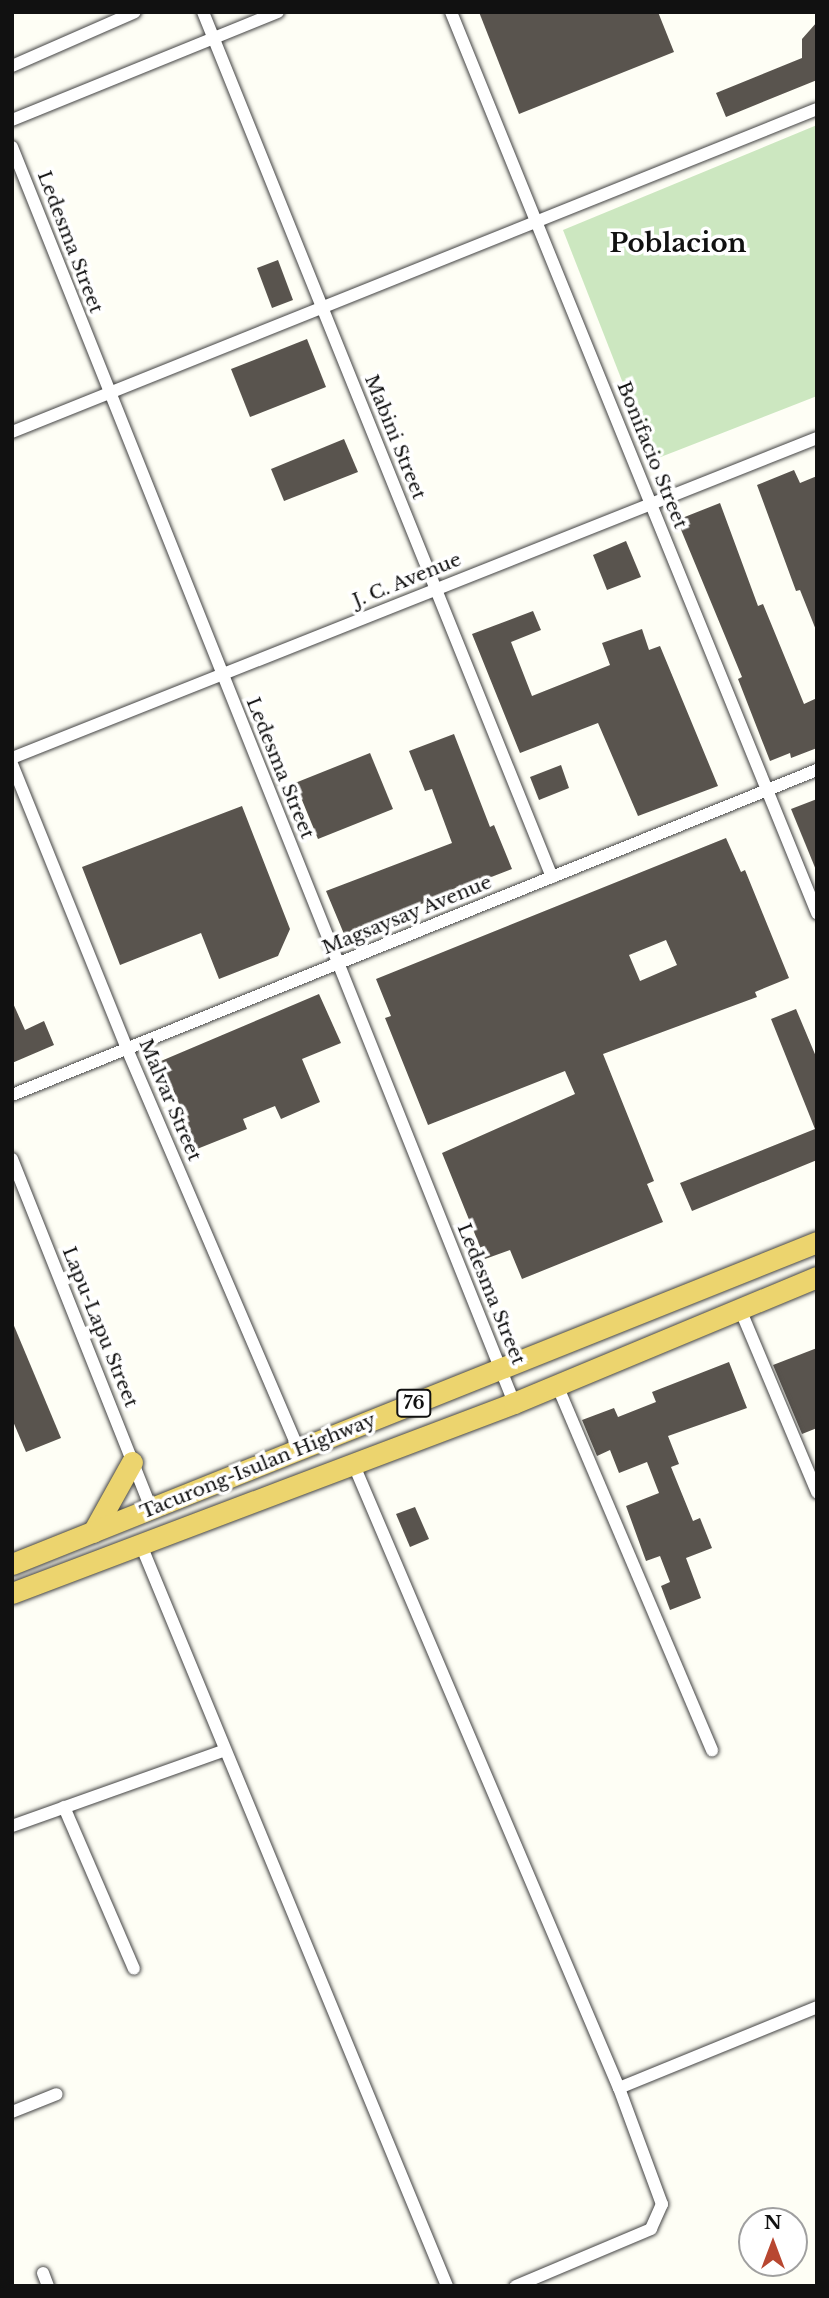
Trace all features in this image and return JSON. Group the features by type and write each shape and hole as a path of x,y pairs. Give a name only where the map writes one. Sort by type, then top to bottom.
{"highway":[{"name":"Tacurong-Isulan Highway","path":"12,1564 817,1242"},
{"name":"Tacurong-Isulan Highway","path":"12,1592 514,1403 817,1277"},
{"path":"93,1532 132,1462"}],"street":[{"path":"12,66 135,12"},
{"name":"Mabini Street","path":"203,12 552,877"},
{"path":"12,120 278,12"},
{"name":"Bonifacio Street","path":"451,12 817,912"},
{"path":"12,432 817,109"},
{"name":"Ledesma Street","path":"12,147 108,393 514,1403"},
{"name":"J. C. Avenue","path":"12,758 817,438"},
{"name":"Malvar Street","path":"12,764 127,1049 299,1450"},
{"name":"Magsaysay Avenue","path":"12,1096 817,770"},
{"name":"Lapu-Lapu Street","path":"12,1159 151,1508"},
{"path":"740,1309 817,1492"},
{"path":"557,1385 712,1751"},
{"path":"354,1464 619,2088 663,2204 659,2219 652,2229 516,2286"},
{"path":"141,1545 223,1751 447,2286"},
{"path":"12,1826 223,1751"},
{"path":"64,1808 134,1969"},
{"path":"619,2088 817,2007"},
{"path":"12,2112 57,2094"},
{"path":"43,2273 48,2286"}],"green space":[{"path":"817,125 817,396 653,460 563,230"}],"building":[{"path":"479,12 658,12 674,52 519,114"},
{"path":"817,22 817,80 726,117 716,93 802,58 802,39"},
{"path":"278,260 293,300 272,308 257,268"},
{"path":"307,339 326,387 250,417 231,369"},
{"path":"344,439 358,472 284,501 271,469"},
{"path":"794,470 800,483 817,476 816,630 800,590 796,591 757,485"},
{"path":"720,503 758,606 763,604 804,704 817,698 817,748 791,758 790,753 770,761 738,679 742,677 677,520"},
{"path":"626,541 641,577 607,590 593,555"},
{"path":"533,611 541,630 511,642 532,696 610,665 602,643 642,629 649,650 660,646 718,786 638,816 598,723 520,753 472,634"},
{"path":"454,734 490,827 494,825 512,869 344,934 326,891 452,843 432,789 425,791 409,751"},
{"path":"370,753 393,809 318,839 295,783"},
{"path":"561,765 569,788 539,800 530,777"},
{"path":"817,799 817,870 816,870 791,809"},
{"path":"242,806 290,929 278,956 219,979 201,933 120,965 82,867"},
{"path":"726,838 741,872 745,870 789,978 755,992 757,997 603,1054 654,1181 647,1184 663,1222 522,1279 510,1250 485,1259 442,1153 575,1094 565,1071 428,1125 385,1018 391,1016 376,979","holes":["666,940 677,965 640,981 629,955"]},
{"path":"319,994 341,1043 302,1059 320,1102 281,1119 275,1106 243,1119 247,1129 192,1151 183,1127 188,1125 161,1061"},
{"path":"12,1001 25,1030 44,1021 54,1045 12,1063"},
{"path":"796,1009 817,1059 817,1160 692,1211 680,1183 815,1129 771,1019"},
{"path":"12,1321 61,1438 26,1452 12,1419"},
{"path":"817,1348 817,1428 802,1434 773,1365"},
{"path":"729,1362 747,1408 668,1436 679,1464 671,1467 693,1521 700,1518 712,1548 686,1558 701,1598 670,1610 661,1586 670,1582 660,1556 646,1561 626,1506 659,1493 647,1462 619,1473 610,1450 597,1456 582,1420 614,1408 618,1417 656,1402 652,1392"},
{"path":"415,1507 429,1539 410,1547 396,1514"}],"district":[{"name":"Poblacion","path":"678,244"}]}
